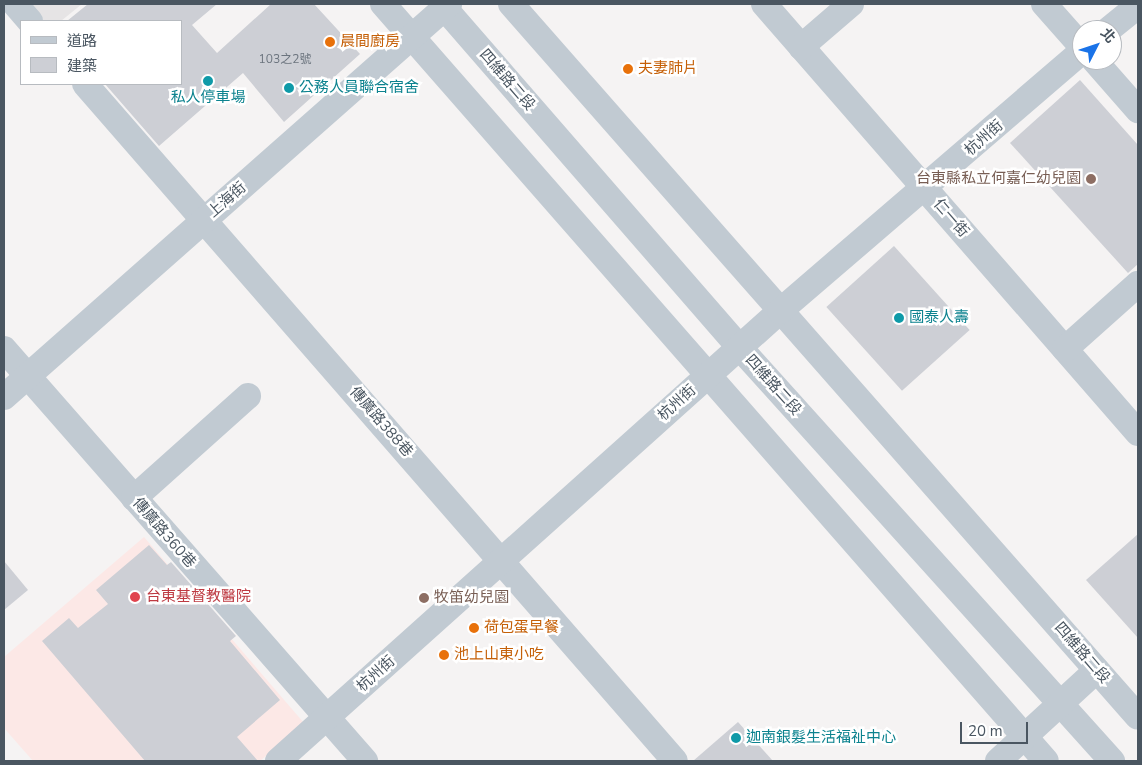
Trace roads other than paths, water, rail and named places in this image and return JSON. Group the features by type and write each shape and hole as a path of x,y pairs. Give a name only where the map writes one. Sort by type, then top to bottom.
{"street":[{"path":"15,4 29,20"},
{"path":"383,4 707,377 1046,761"},
{"name":"四維路二段","path":"511,4 1138,717"},
{"name":"仁一街","path":"764,4 1138,433"},
{"path":"801,47 851,4"},
{"path":"1044,4 1072,36"},
{"name":"上海街","path":"4,397 412,37 445,5"},
{"name":"四維路二段","path":"445,5 740,348 1112,761"},
{"path":"1120,20 1138,6"},
{"name":"杭州街","path":"278,761 504,562 780,311 926,189 1072,61"},
{"path":"1103,70 1138,110"},
{"name":"傳廣路388巷","path":"86,85 504,562 675,761"},
{"path":"1065,349 1138,284"},
{"name":"傳廣路360巷","path":"4,349 365,761"},
{"path":"134,498 248,396"},
{"path":"998,761 1097,670"}],"place":[{"name":"晨間廚房","path":"330,42"},
{"name":"夫妻肺片","path":"628,69"},
{"name":"私人停車場","path":"208,81"},
{"name":"公務人員聯合宿舍","path":"289,88"},
{"name":"台東縣私立何嘉仁幼兒園","path":"1091,179"},
{"name":"國泰人壽","path":"899,318"},
{"name":"台東基督教醫院","path":"135,597"},
{"name":"牧笛幼兒園","path":"424,598"},
{"name":"荷包蛋早餐","path":"474,628"},
{"name":"池上山東小吃","path":"444,655"},
{"name":"迦南銀髮生活福祉中心","path":"736,738"}]}
